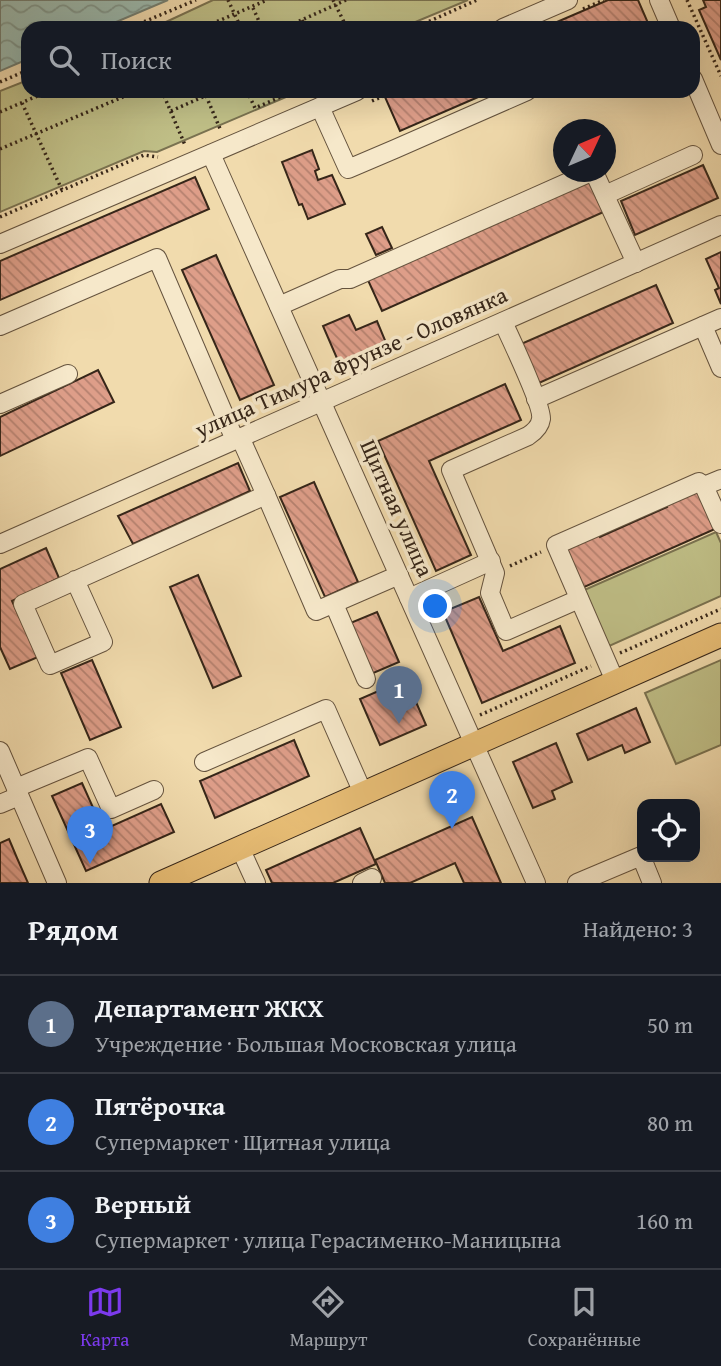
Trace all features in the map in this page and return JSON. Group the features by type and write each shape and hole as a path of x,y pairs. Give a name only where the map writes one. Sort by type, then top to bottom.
{"main road":[{"path":"161,883 721,635"}],"street":[{"path":"519,21 568,0"},
{"path":"659,0 667,21"},
{"path":"700,96 721,145"},
{"path":"0,244 341,98"},
{"path":"320,107 348,169 511,98"},
{"name":"Щитная улица","path":"211,154 536,883"},
{"path":"605,195 693,155"},
{"path":"279,306 341,279 350,279 569,182"},
{"path":"598,182 636,263"},
{"name":"улица Тимура Фрунзе - Оловянка","path":"0,544 721,225"},
{"path":"0,326 157,258 316,611 399,575"},
{"path":"536,399 721,318"},
{"path":"503,322 536,399 541,421 533,433 451,470 493,567 490,593 506,631 579,599"},
{"path":"704,326 721,368"},
{"path":"0,404 68,374"},
{"path":"704,486 721,479"},
{"path":"615,681 556,545 699,482 704,486 721,524"},
{"path":"75,580 103,642 50,665 23,604 75,580 266,495"},
{"path":"410,598 493,567"},
{"path":"334,604 366,679"},
{"path":"204,762 326,709 363,793"},
{"path":"0,751 57,883"},
{"path":"0,804 18,792 88,758 111,809 154,790"},
{"path":"240,848 256,883"},
{"path":"577,883 641,856 652,883"}],"path":[{"path":"146,21 196,0"},
{"path":"228,0 238,21"},
{"path":"220,21 267,0"},
{"path":"302,20 334,2 346,0"},
{"path":"430,21 477,0"},
{"path":"687,0 696,21"},
{"path":"334,2 344,21"},
{"path":"253,7 259,21"},
{"path":"700,29 721,76"},
{"path":"0,82 21,73"},
{"path":"0,112 33,98"},
{"path":"0,149 121,98"},
{"path":"165,98 185,146 176,150"},
{"path":"171,111 196,98"},
{"path":"207,98 221,131"},
{"path":"250,98 255,108 278,98"},
{"path":"270,102 273,109"},
{"path":"22,103 62,190"},
{"path":"0,217 144,155 156,158 166,154"},
{"path":"493,567 556,545"},
{"path":"609,658 721,608"},
{"path":"478,716 591,666"}],"shaded area":[{"path":"213,0 468,0 418,21 168,21"},
{"path":"21,83 21,98 284,98 157,152 144,151 0,212 0,91"},
{"path":"716,532 721,543 721,596 607,647 582,591"},
{"path":"721,660 721,745 676,764 645,693"}],"water":[{"path":"0,0 168,0 118,21 21,21 21,62 0,71"}],"building":[{"path":"608,0 638,0 647,21 559,21"},
{"path":"703,0 721,0 721,60 699,10 706,7"},
{"path":"385,98 476,98 400,131"},
{"path":"312,150 319,169 315,171 318,180 332,175 345,204 308,219 302,204 299,205 282,162"},
{"path":"703,165 718,198 635,235 621,201"},
{"path":"195,177 209,209 0,300 0,261"},
{"path":"582,182 595,182 608,210 382,311 367,278"},
{"path":"382,227 392,248 376,255 366,234"},
{"path":"721,252 721,304 715,290 719,288 706,259"},
{"path":"216,255 274,385 240,400 182,270"},
{"path":"656,285 673,323 539,383 521,344"},
{"path":"349,315 356,330 377,321 389,350 342,370 323,326"},
{"path":"98,370 114,402 0,456 0,417"},
{"path":"505,384 521,420 429,461 471,555 436,571 378,441"},
{"path":"238,463 250,491 133,544 118,516"},
{"path":"314,482 358,582 325,597 280,497"},
{"path":"697,488 715,529 582,588 565,547 598,532 600,537 667,507 665,503"},
{"path":"46,548 59,578 12,601 38,657 10,669 0,647 0,569"},
{"path":"198,575 241,676 213,688 170,587"},
{"path":"479,597 503,651 560,626 575,663 482,703 443,612"},
{"path":"377,612 399,662 371,674 348,624"},
{"path":"92,660 121,727 90,740 61,673"},
{"path":"406,679 426,725 380,745 360,699"},
{"path":"636,708 650,742 625,753 622,745 588,760 577,734"},
{"path":"294,740 309,776 215,818 200,781"},
{"path":"556,743 572,782 552,791 555,799 533,808 513,762"},
{"path":"82,783 103,830 161,804 174,832 86,871 52,796"},
{"path":"472,817 501,883 464,883 455,863 410,883 385,883 375,860"},
{"path":"360,828 376,864 333,883 272,883 266,870"},
{"path":"9,839 28,883 0,883 0,843"}],"place":[{"name":"Департамент ЖКХ","path":"399,724"},
{"name":"Пятёрочка","path":"452,829"},
{"name":"Верный","path":"90,864"}]}
